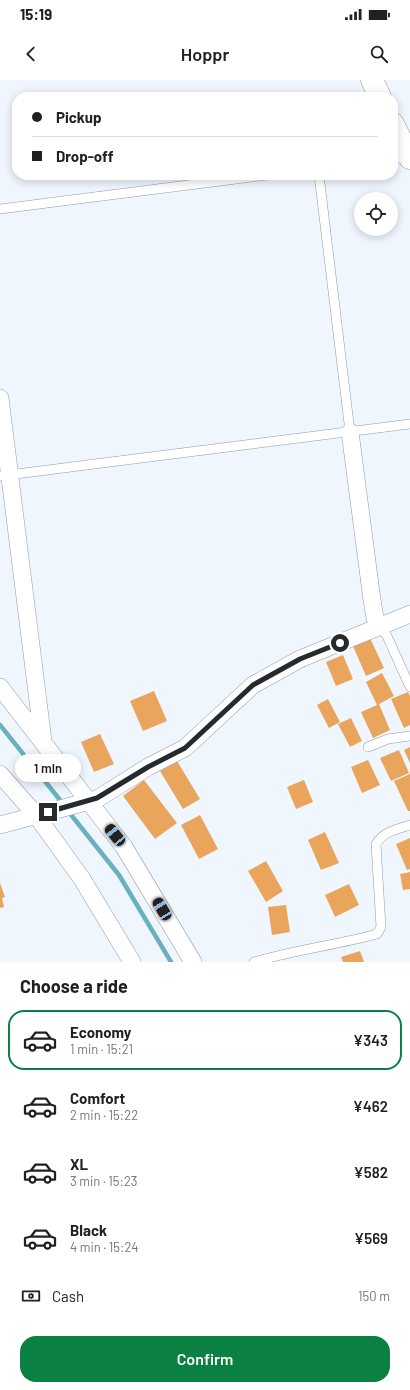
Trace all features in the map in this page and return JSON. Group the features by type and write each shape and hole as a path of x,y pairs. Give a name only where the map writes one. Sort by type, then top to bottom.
{"street":[{"path":"372,80 378,92"},
{"path":"398,139 404,158"},
{"path":"0,398 5,475 43,742"},
{"path":"350,432 372,600 375,618 380,626"},
{"path":"0,825 97,798 148,767 185,748 253,685 300,659 410,614"},
{"path":"0,687 124,847 193,962"},
{"path":"0,774 36,815 82,879 132,962"}],"lane":[{"path":"0,209 228,180"},
{"path":"320,180 350,432"},
{"path":"5,475 410,424"},
{"path":"380,626 387,636 410,687"},
{"path":"368,747 388,739 410,736"},
{"path":"254,962 293,951 318,948 377,934 382,927 376,844 380,838 389,832 410,825"}],"building":[{"path":"370,638 384,668 366,676 353,646"},
{"path":"343,655 353,679 336,686 326,662"},
{"path":"382,673 394,696 379,704 390,730 373,738 361,712 377,705 366,682"},
{"path":"154,691 167,721 143,731 130,701"},
{"path":"408,692 410,696 410,725 404,728 391,699"},
{"path":"328,699 340,722 329,728 317,705"},
{"path":"351,718 362,741 350,747 338,724"},
{"path":"100,734 114,764 94,772 81,742"},
{"path":"410,747 410,763 404,750"},
{"path":"399,750 409,773 391,781 380,758"},
{"path":"368,760 380,785 362,793 351,767"},
{"path":"177,761 200,799 183,809 160,771"},
{"path":"410,774 410,811 408,811 394,781"},
{"path":"144,780 177,823 155,839 123,796"},
{"path":"304,780 313,802 296,809 287,787"},
{"path":"200,815 218,849 199,859 181,825"},
{"path":"325,832 339,863 321,870 308,840"},
{"path":"410,838 410,869 407,870 396,844"},
{"path":"266,861 283,891 266,902 248,871"},
{"path":"410,872 410,889 403,890 400,874"},
{"path":"0,883 5,897 2,898 4,907 0,908"},
{"path":"349,884 359,905 335,917 325,895"},
{"path":"286,905 290,932 272,935 268,907"},
{"path":"360,951 364,962 343,962 341,957"}],"waterway":[{"path":"0,725 64,805"},
{"path":"68,811 119,875 171,962"}],"route":[{"path":"48,812 74,806 97,798 148,767 185,748 253,685 300,659 340,643"}]}
